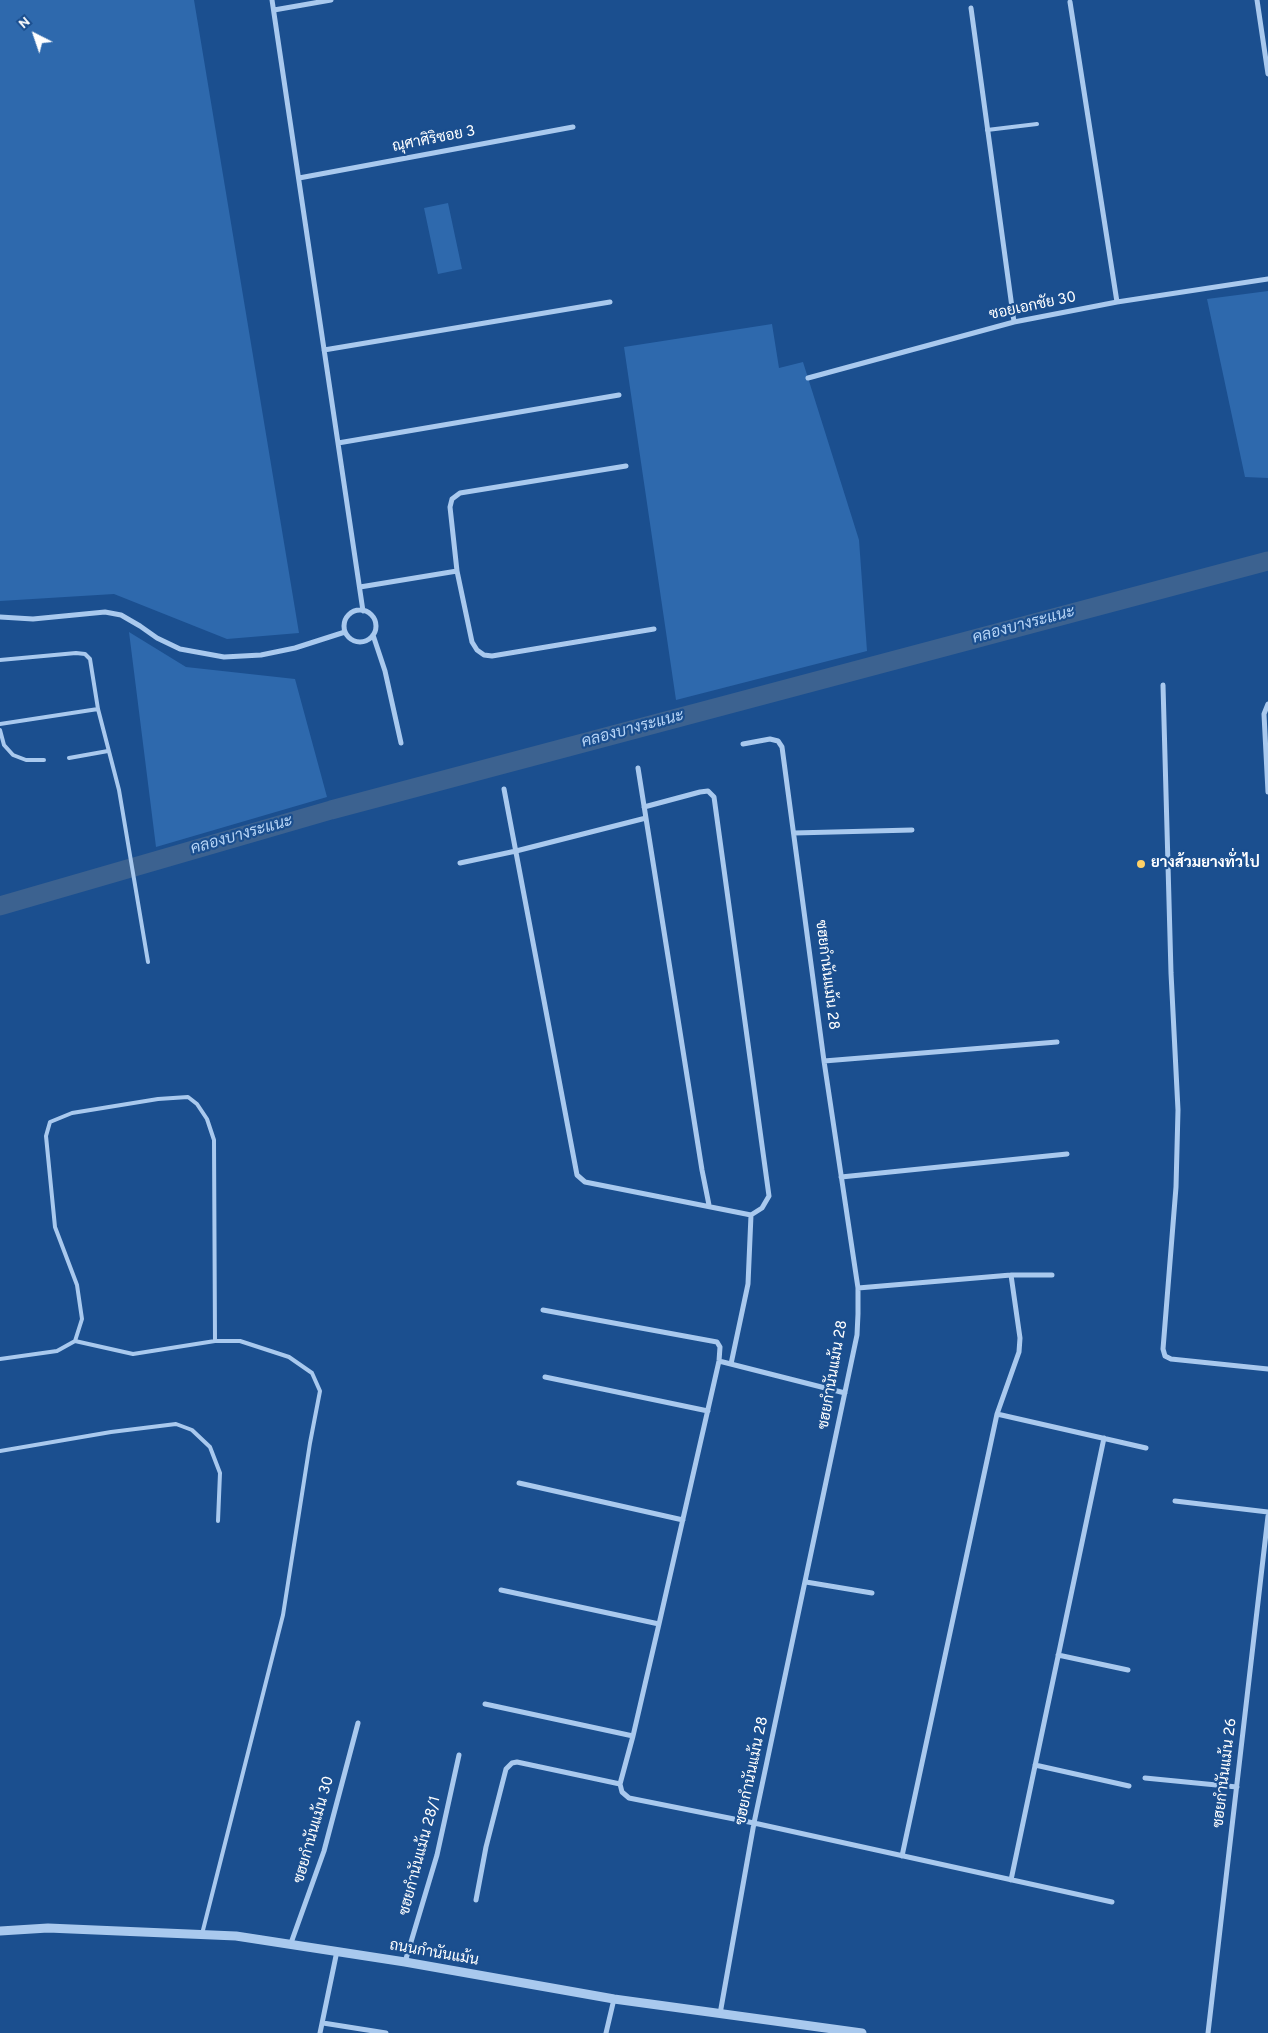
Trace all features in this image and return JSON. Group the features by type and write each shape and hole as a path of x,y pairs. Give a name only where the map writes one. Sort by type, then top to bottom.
{"street":[{"path":"272,0 363,610"},
{"path":"274,10 331,0"},
{"path":"1257,0 1268,74"},
{"path":"1070,2 1117,302"},
{"path":"970,8 1014,322"},
{"name":"ณุศาศิริซอย 3","path":"299,178 573,127"},
{"name":"ซอยเอกชัย 30","path":"808,378 1014,322 1117,302 1268,279"},
{"path":"324,350 610,302"},
{"path":"338,443 619,395"},
{"path":"626,466 460,493 452,499 450,507 457,571 472,642 477,650 484,654 492,656 654,629"},
{"path":"360,587 457,571"},
{"path":"363,610 372,616 376,625 373,635 366,641 356,642 345,632 346,618 354,612 363,610"},
{"path":"0,617 34,618 105,612 120,615 157,638 180,649 224,657 261,655 287,650 345,632"},
{"path":"373,635 385,671 401,743"},
{"path":"1162,685 1171,973 1178,1110 1176,1187 1162,1349 1165,1356 1171,1359 1268,1369"},
{"path":"1268,704 1264,714 1268,792"},
{"name":"ซฮยกำนันแม้น 28","path":"720,2014 754,1823 857,1335 858,1288 824,1062 782,747 778,741 770,739 743,744"},
{"path":"638,768 700,1160 709,1205"},
{"path":"504,789 577,1174 585,1182 709,1205 751,1215 762,1208 769,1196 714,797 708,792 700,792 644,807"},
{"path":"460,863 516,851 646,818"},
{"path":"794,833 912,830"},
{"path":"824,1062 1057,1042"},
{"path":"841,1176 1067,1154"},
{"path":"731,1364 748,1284 751,1215"},
{"path":"902,1856 997,1414 1019,1352 1020,1338 1011,1275"},
{"path":"858,1288 1011,1275 1052,1275"},
{"path":"543,1310 717,1342 720,1347 719,1361 708,1411 634,1736 620,1784 622,1792 629,1798 754,1823 1112,1902"},
{"path":"719,1361 845,1393"},
{"path":"545,1377 708,1411"},
{"path":"997,1414 1146,1448"},
{"path":"1010,1880 1104,1438"},
{"path":"519,1483 683,1520"},
{"path":"1175,1501 1268,1512"},
{"name":"ซฮยกำนันแม้น 26","path":"1208,2033 1268,1516"},
{"path":"806,1582 872,1593"},
{"path":"501,1590 659,1624"},
{"path":"1058,1655 1128,1670"},
{"path":"484,1704 634,1736"},
{"name":"ซฮยกำนันแม้น 30","path":"291,1943 324,1851 358,1723"},
{"name":"ซฮยกำนันแม้น 28/1","path":"405,1962 437,1855 459,1755"},
{"path":"476,1900 486,1847 506,1769 512,1764 517,1762 620,1784"},
{"path":"1035,1765 1129,1786"},
{"path":"1145,1778 1238,1787"},
{"name":"ถนนกำนันแม้น","path":"0,1931 48,1928 236,1936 291,1943 614,1999 862,2033"},
{"path":"320,2033 337,1951"},
{"path":"606,2033 614,1999"},
{"path":"323,2023 386,2033"}],"lane":[{"path":"987,130 1036,124"},
{"path":"0,660 85,654 90,659 98,709 119,790 148,962"},
{"path":"0,724 98,709"},
{"path":"0,730 4,745 13,755 26,760 44,760"},
{"path":"69,758 108,751"},
{"path":"75,1341 82,1319 77,1285 55,1227 46,1136 50,1122 72,1113 158,1099 188,1097 197,1104 207,1119 214,1140 215,1341"},
{"path":"0,1359 57,1351 75,1341 133,1354 215,1341 240,1341 289,1357 312,1373 320,1391 283,1615 202,1935"},
{"path":"0,1451 111,1432 176,1424 192,1430 210,1447 220,1473 218,1521"}],"shaded area":[{"path":"0,0 194,0 299,633 227,639 114,594 0,601"},
{"path":"448,203 462,269 438,274 424,208"},
{"path":"1268,291 1268,478 1245,477 1207,299"},
{"path":"772,324 779,368 803,362 859,540 867,651 676,700 624,347"},
{"path":"129,632 186,667 295,679 327,797 156,847"}],"waterway":[{"name":"คลองบางระแนะ","path":"0,906 331,810 1268,561"}],"place":[{"name":"ยางส้วมยางทั่วไป","path":"1141,864"}]}
